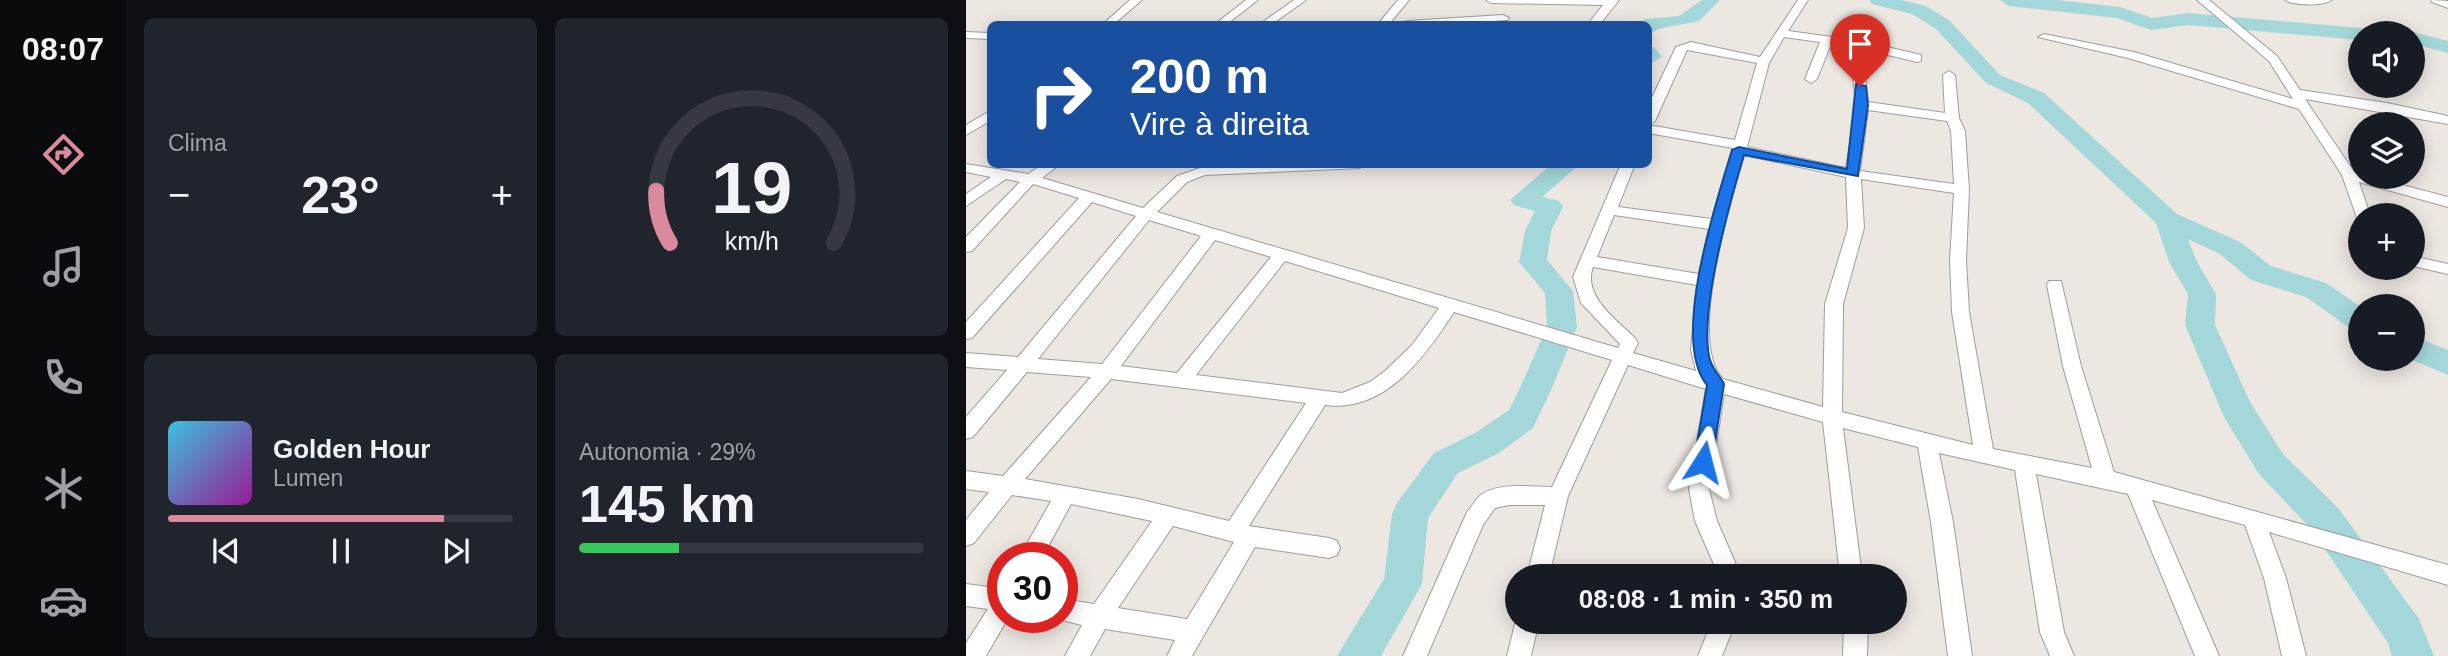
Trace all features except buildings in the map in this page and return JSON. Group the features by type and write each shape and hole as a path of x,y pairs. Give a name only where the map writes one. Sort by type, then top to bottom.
{"street":[{"path":"1112,21 1137,0"},
{"path":"1224,21 1254,0"},
{"path":"1270,21 1301,0"},
{"path":"1386,21 1404,0"},
{"path":"1491,0 1613,1"},
{"path":"1725,564 1706,521 1699,489 1716,384 1705,371 1700,354 1700,317 1718,225 1764,61 1780,33 1796,16 1803,0"},
{"path":"2202,0 2221,19 2267,52 2348,173"},
{"path":"2290,0 2327,0"},
{"path":"2437,0 2448,5"},
{"path":"1596,21 1613,1"},
{"path":"1455,21 1503,18"},
{"path":"1780,33 1862,45 1917,58"},
{"path":"966,35 987,36"},
{"path":"2044,37 2130,55 2304,106"},
{"path":"1811,79 1827,40"},
{"path":"1849,564 1832,417 1834,304 1856,228 1853,174 1862,105 1858,68 1862,45"},
{"path":"1652,112 1682,47 1692,46 1764,61"},
{"path":"1950,75 1951,118 1958,131 1962,190 1957,243 1962,329 1983,435 1983,456"},
{"path":"2294,93 2387,107 2448,120"},
{"path":"1862,105 1951,118"},
{"path":"966,131 987,117"},
{"path":"1652,130 1853,174 1962,190"},
{"path":"966,168 1030,179 1832,417 1983,456 2106,479 2253,518 2448,575"},
{"path":"966,247 1030,179 1047,168"},
{"path":"966,431 1024,365 1146,214 1189,174 1237,168"},
{"path":"1541,564 1558,496 1628,340 1587,299 1582,289 1581,277 1627,168"},
{"path":"966,201 1002,175"},
{"path":"2400,189 2448,202"},
{"path":"966,333 1088,197"},
{"path":"1608,210 1718,225"},
{"path":"966,536 1006,485 1105,372 1159,304 1186,262 1212,233"},
{"path":"1181,381 1282,254"},
{"path":"1588,261 1707,281"},
{"path":"2425,264 2448,269"},
{"path":"2054,285 2072,366 2106,479"},
{"path":"966,360 1105,372 1342,400 1371,390 1420,351 1451,304"},
{"path":"1179,656 1241,534 1319,399"},
{"path":"1927,441 1960,656"},
{"path":"2024,463 2052,632 2062,656"},
{"path":"966,480 1066,494 1241,534 1329,548"},
{"path":"2136,488 2207,656"},
{"path":"1039,542 1066,494"},
{"path":"1415,656 1475,519 1488,501 1509,496 1558,496"},
{"path":"1077,656 1099,617 1168,516"},
{"path":"2253,518 2275,578 2294,656"},
{"path":"966,594 987,599"},
{"path":"1078,613 1193,632"},
{"path":"972,656 987,630"},
{"path":"1518,656 1524,634"},
{"path":"1710,656 1718,634"},
{"path":"1855,656 1856,634"}],"waterway":[{"path":"1652,23 1677,22 1693,17 1711,0"},
{"path":"1878,0 1919,10 1943,25 1993,79 2036,98 2052,116 2087,144 2168,220"},
{"path":"2009,0 2120,13 2151,24 2188,19 2348,33"},
{"path":"2425,41 2448,47"},
{"path":"1358,656 1403,584 1410,514 1446,463 1487,443 1521,419 1562,327 1559,291 1533,262 1538,231 1550,207 1523,200 1563,168"},
{"path":"2168,220 2230,248 2261,273 2316,290 2348,313"},
{"path":"2168,220 2183,262 2202,294 2200,325 2236,408 2271,464 2326,520 2405,633 2413,656"},
{"path":"2425,352 2448,363"}],"route":[{"path":"1703,462 1716,384 1705,371 1700,354 1700,317 1721,208 1739,150 1853,174 1862,105 1860,86"}]}
